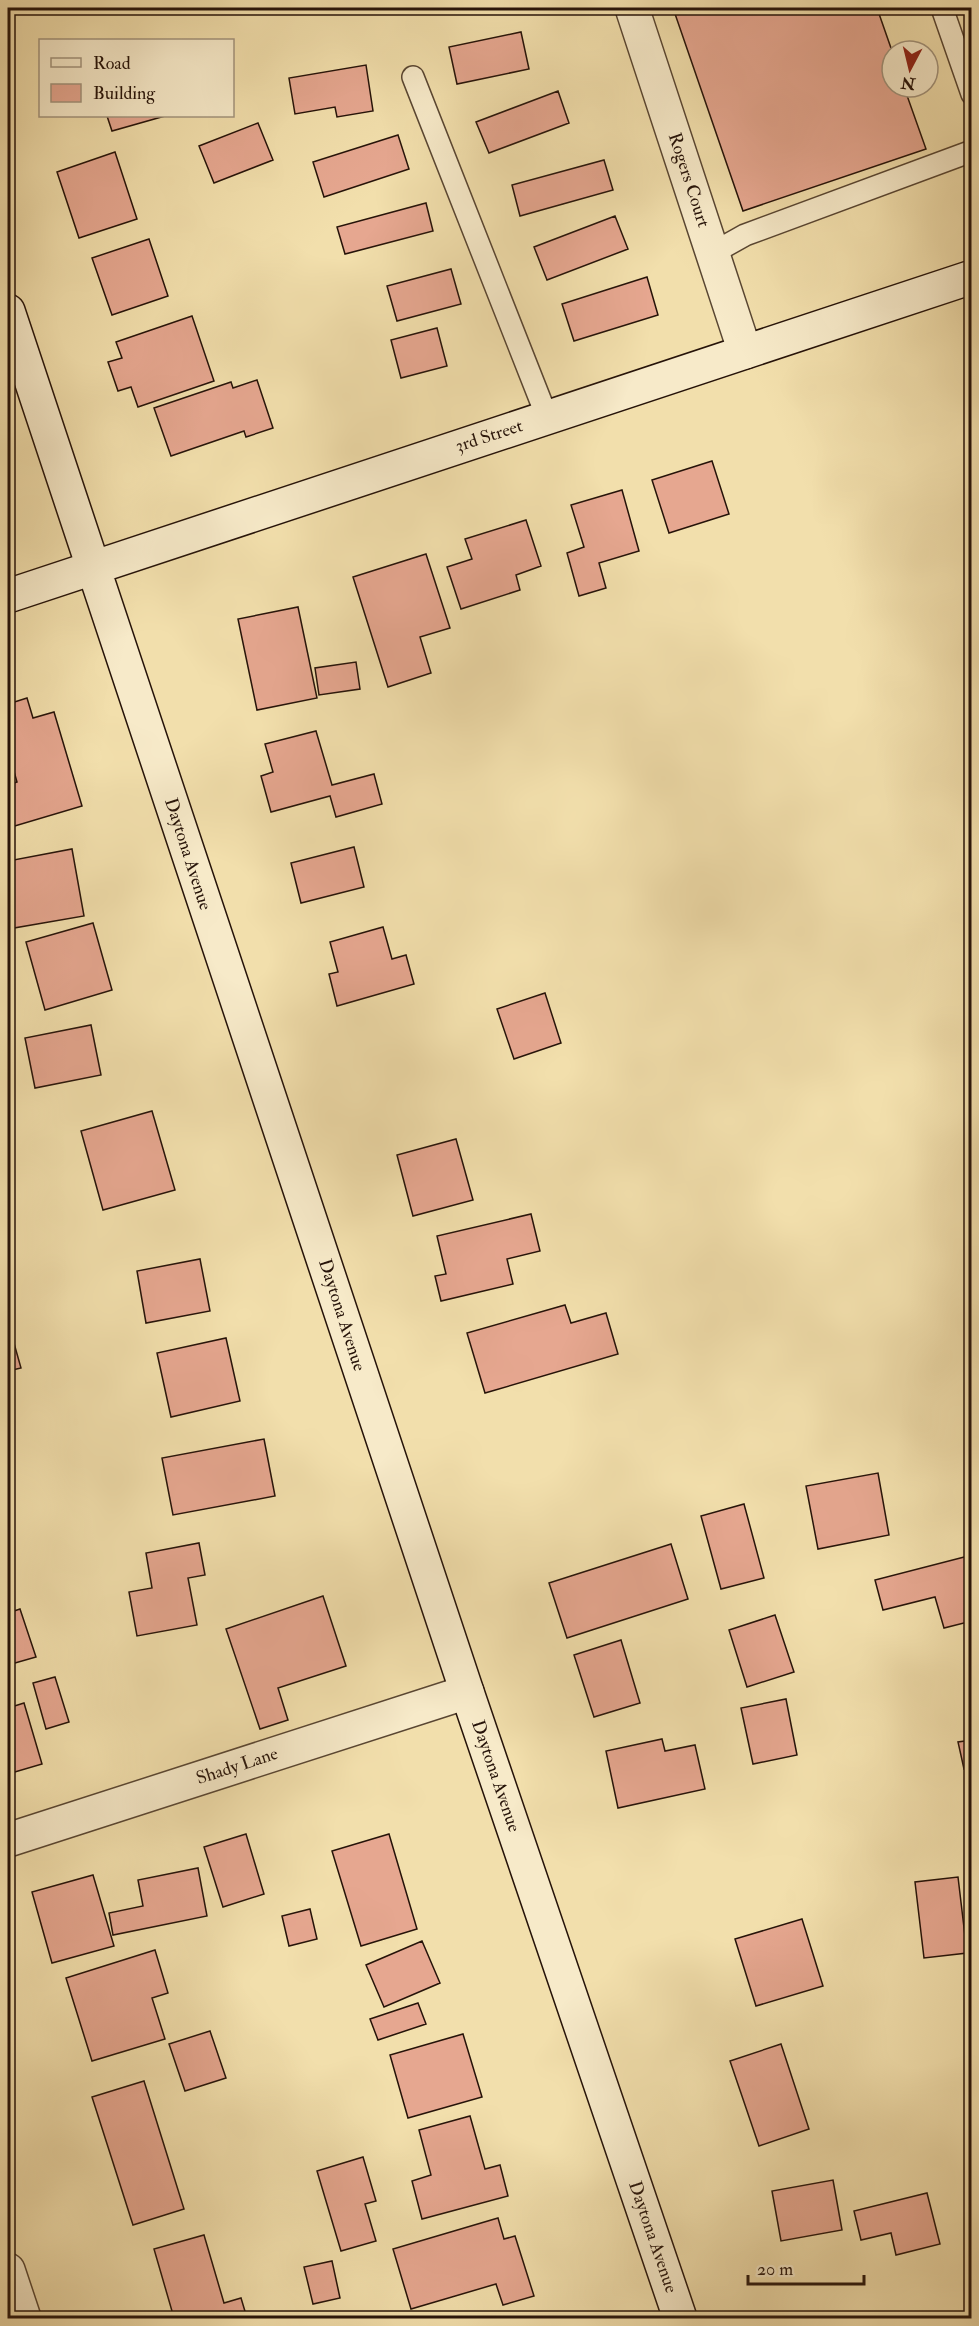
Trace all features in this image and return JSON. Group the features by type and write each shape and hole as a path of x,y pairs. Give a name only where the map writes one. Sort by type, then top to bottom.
{"street":[{"name":"Rogers Court","path":"632,8 745,352"},
{"name":"3rd Street","path":"8,596 972,278"},
{"name":"Daytona Avenue","path":"8,311 467,1692 680,2319"},
{"name":"Shady Lane","path":"8,1840 467,1692"},
{"path":"8,2270 24,2319"}],"lane":[{"path":"942,8 972,94"},
{"path":"412,77 547,417"},
{"path":"713,253 745,235 972,151"}],"building":[{"path":"673,8 877,8 888,39 880,39 880,99 908,99 926,149 743,211"},
{"path":"521,32 529,69 457,84 449,47"},
{"path":"366,65 373,111 337,117 335,107 295,114 289,78"},
{"path":"558,91 569,123 489,153 476,122"},
{"path":"107,117 161,117 112,131"},
{"path":"258,123 273,160 214,183 199,146"},
{"path":"398,135 409,169 324,197 313,162"},
{"path":"115,152 137,219 79,238 57,172"},
{"path":"604,160 613,190 520,216 512,185"},
{"path":"426,203 433,231 345,254 337,227"},
{"path":"615,216 628,249 547,280 534,247"},
{"path":"149,239 168,296 112,315 92,258"},
{"path":"451,269 461,304 397,321 387,286"},
{"path":"647,277 658,315 574,341 562,304"},
{"path":"192,316 214,381 138,407 131,387 118,391 108,362 122,358 116,342"},
{"path":"437,328 447,366 401,378 391,340"},
{"path":"257,380 273,428 246,437 244,431 171,456 154,408 231,382 233,388"},
{"path":"712,461 729,514 669,533 652,480"},
{"path":"622,490 639,551 599,563 606,588 579,596 567,553 584,547 571,505"},
{"path":"526,520 541,566 516,575 520,590 461,609 447,567 472,559 465,539"},
{"path":"426,554 450,628 420,637 431,673 388,687 353,577"},
{"path":"298,607 317,698 257,710 238,619"},
{"path":"356,662 360,689 319,695 315,668"},
{"path":"27,698 33,718 54,712 82,806 8,828 8,785 17,782 8,750 8,704"},
{"path":"316,731 332,785 374,774 382,804 336,817 330,796 271,812 261,776 273,772 265,744"},
{"path":"354,847 364,887 301,903 291,863"},
{"path":"72,849 84,916 8,929 8,861"},
{"path":"93,923 112,990 45,1010 26,942"},
{"path":"383,927 392,959 406,955 414,984 337,1006 329,974 338,972 330,942"},
{"path":"545,993 561,1043 514,1059 497,1009"},
{"path":"91,1025 101,1075 35,1088 25,1038"},
{"path":"152,1111 175,1190 103,1210 81,1131"},
{"path":"456,1139 473,1200 413,1216 397,1155"},
{"path":"531,1214 540,1251 507,1259 513,1284 441,1301 435,1276 446,1274 437,1236"},
{"path":"200,1259 210,1311 146,1323 137,1271"},
{"path":"565,1305 571,1323 606,1313 618,1354 485,1393 467,1333"},
{"path":"8,1322 21,1368 8,1371"},
{"path":"226,1338 240,1401 171,1417 157,1353"},
{"path":"264,1439 275,1496 173,1515 162,1458"},
{"path":"878,1473 889,1535 818,1549 806,1486"},
{"path":"744,1504 764,1578 721,1589 701,1516"},
{"path":"199,1543 205,1575 188,1578 197,1625 137,1636 129,1592 152,1588 146,1553"},
{"path":"671,1544 688,1599 567,1638 549,1583"},
{"path":"972,1555 972,1621 944,1628 935,1597 883,1610 875,1580"},
{"path":"323,1596 346,1666 278,1688 288,1720 260,1729 226,1629"},
{"path":"20,1609 36,1657 8,1665 8,1613"},
{"path":"775,1615 794,1672 747,1687 729,1630"},
{"path":"621,1640 640,1703 594,1717 574,1655"},
{"path":"55,1677 69,1722 46,1729 33,1683"},
{"path":"786,1699 797,1755 753,1764 741,1708"},
{"path":"24,1703 42,1764 8,1774 8,1708"},
{"path":"662,1739 665,1751 695,1745 705,1789 618,1808 606,1751"},
{"path":"972,1740 972,1767 964,1769 958,1742"},
{"path":"246,1834 264,1894 223,1907 204,1847"},
{"path":"389,1834 417,1929 361,1946 332,1851"},
{"path":"198,1868 207,1916 113,1935 109,1913 143,1906 138,1880"},
{"path":"93,1875 114,1946 52,1963 32,1892"},
{"path":"958,1877 967,1953 924,1958 915,1882"},
{"path":"310,1909 317,1939 289,1946 282,1916"},
{"path":"802,1919 823,1986 756,2006 735,1939"},
{"path":"422,1941 440,1983 384,2007 366,1965"},
{"path":"155,1950 168,1993 152,1998 165,2039 92,2061 66,1978"},
{"path":"418,2003 426,2024 378,2040 370,2019"},
{"path":"210,2031 226,2078 185,2091 169,2044"},
{"path":"463,2034 482,2097 408,2118 390,2055"},
{"path":"781,2044 809,2129 759,2146 730,2061"},
{"path":"144,2081 184,2209 133,2225 92,2097"},
{"path":"470,2116 485,2169 500,2165 508,2196 422,2219 412,2181 431,2175 419,2130"},
{"path":"363,2157 376,2201 365,2204 376,2241 341,2251 317,2171"},
{"path":"833,2180 842,2230 781,2241 772,2191"},
{"path":"927,2193 940,2244 896,2255 891,2233 861,2240 854,2211"},
{"path":"498,2218 504,2239 515,2236 534,2296 503,2305 496,2284 411,2309 393,2249"},
{"path":"204,2235 224,2303 241,2298 247,2318 174,2318 154,2249"},
{"path":"332,2261 340,2298 313,2304 304,2267"}]}
